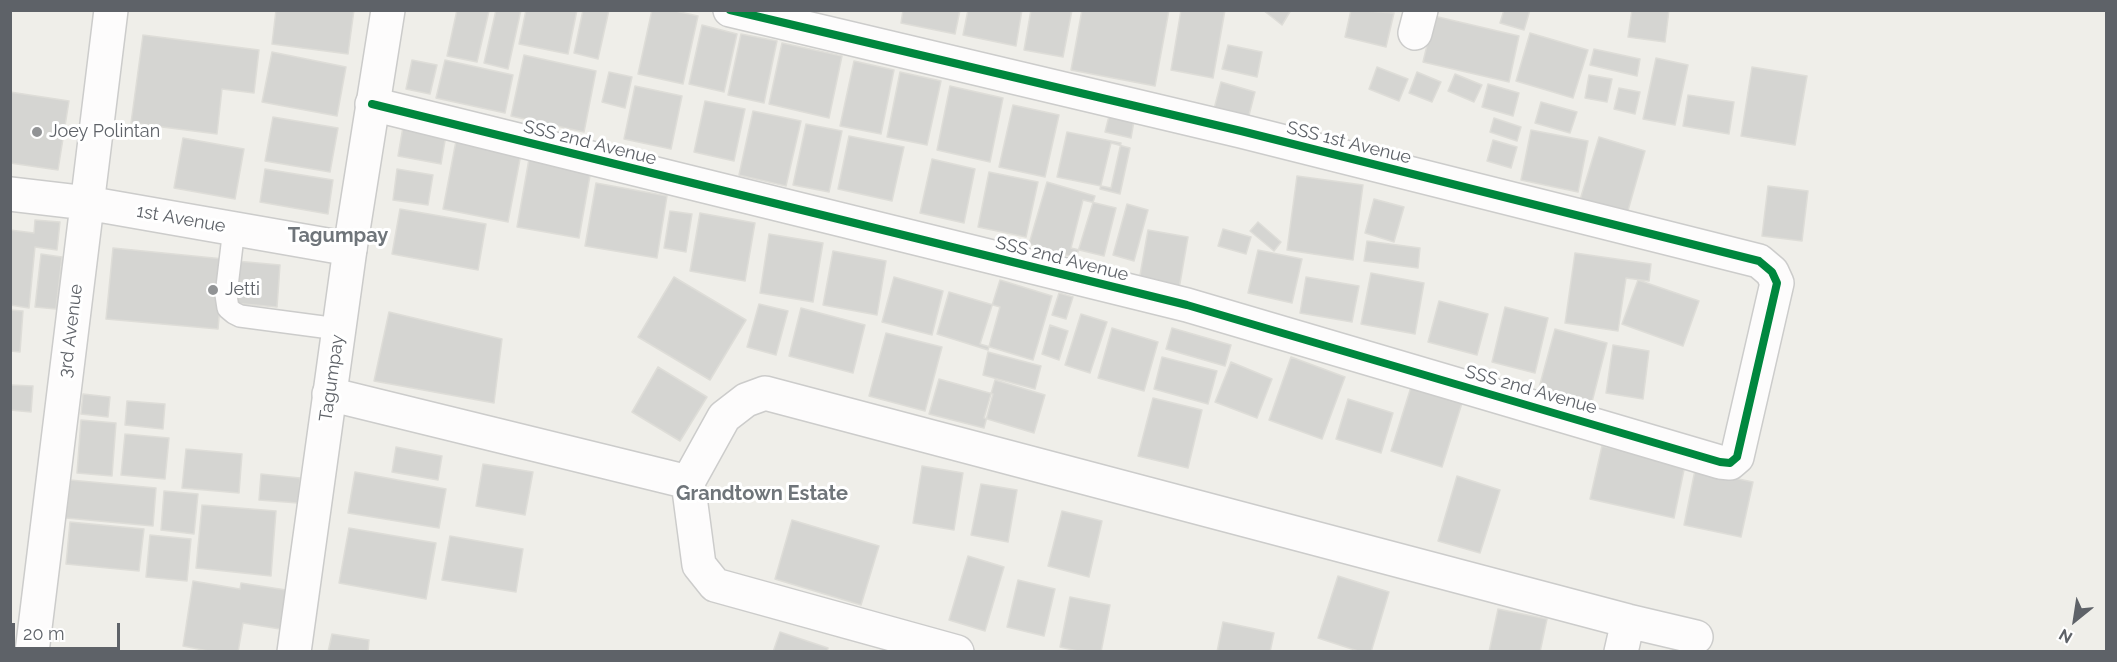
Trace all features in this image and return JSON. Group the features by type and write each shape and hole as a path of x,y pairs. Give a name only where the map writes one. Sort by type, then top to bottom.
{"street":[{"name":"3rd Avenue","path":"32,651 111,10"},
{"name":"Tagumpay","path":"294,651 350,249 388,10"},
{"name":"SSS 1st Avenue","path":"730,10 1241,131 1759,261 1772,272 1777,283 1737,456"},
{"name":"SSS 2nd Avenue","path":"372,105 1187,305 1720,462 1730,463 1737,456"},
{"name":"1st Avenue","path":"10,194 87,203 350,249"},
{"path":"329,393 688,482"},
{"path":"957,651 715,585 699,565 688,482 724,417 746,400 765,393 1624,636 1696,636"}],"lane":[{"path":"234,228 226,295 228,308 240,316 339,330"}],"building":[{"path":"276,10 354,10 348,54 272,44"},
{"path":"457,10 489,11 477,62 447,56"},
{"path":"496,10 521,10 508,69 484,63"},
{"path":"526,10 577,10 568,54 519,44"},
{"path":"583,10 609,10 598,59 574,53"},
{"path":"652,10 671,10 698,16 683,84 638,74"},
{"path":"903,10 960,10 955,34 901,23"},
{"path":"968,10 1022,10 1016,46 963,35"},
{"path":"1031,10 1072,10 1063,57 1024,50"},
{"path":"1082,10 1169,10 1155,86 1071,70"},
{"path":"1181,10 1225,10 1213,78 1171,70"},
{"path":"1263,10 1291,10 1282,25"},
{"path":"1351,10 1394,13 1386,47 1345,37"},
{"path":"1504,10 1530,10 1524,30 1500,23"},
{"path":"1632,10 1669,10 1665,42 1628,37"},
{"path":"1434,16 1519,36 1509,82 1423,62"},
{"path":"702,25 737,34 724,92 689,84"},
{"path":"1530,33 1588,50 1573,98 1516,81"},
{"path":"741,34 777,41 764,103 728,95"},
{"path":"143,35 259,50 254,93 222,89 217,134 131,123"},
{"path":"782,43 842,56 829,118 769,104"},
{"path":"1228,45 1262,52 1257,77 1222,69"},
{"path":"1594,49 1640,59 1637,76 1590,65"},
{"path":"272,52 346,67 337,116 262,102"},
{"path":"524,55 596,71 584,132 511,116"},
{"path":"1656,58 1688,65 1675,125 1643,119"},
{"path":"412,60 437,65 430,94 406,89"},
{"path":"445,60 513,75 505,113 436,98"},
{"path":"854,61 894,70 881,134 840,126"},
{"path":"1377,67 1408,79 1399,101 1369,89"},
{"path":"1752,67 1807,76 1795,145 1741,136"},
{"path":"609,72 632,77 625,108 602,102"},
{"path":"900,72 941,81 927,145 887,137"},
{"path":"1417,72 1441,82 1432,102 1409,93"},
{"path":"1455,74 1482,85 1474,102 1448,91"},
{"path":"1589,75 1612,79 1607,102 1585,98"},
{"path":"1221,82 1255,92 1248,119 1214,109"},
{"path":"1488,84 1519,93 1513,116 1482,107"},
{"path":"635,86 682,96 671,149 624,139"},
{"path":"950,86 1003,98 990,162 937,150"},
{"path":"1619,88 1640,92 1635,114 1614,109"},
{"name":"Joey Polintan","path":"10,92 69,101 58,170 10,163"},
{"path":"1688,95 1734,102 1729,134 1683,126"},
{"path":"705,101 745,109 734,161 694,152"},
{"path":"1541,102 1577,112 1570,133 1535,123"},
{"path":"1013,105 1059,115 1045,177 999,167"},
{"path":"753,111 801,121 786,186 739,175"},
{"path":"1109,116 1134,121 1131,138 1105,132"},
{"path":"273,117 338,128 330,172 265,161"},
{"path":"1494,118 1521,127 1517,141 1490,132"},
{"path":"806,124 842,131 829,192 793,185"},
{"path":"403,127 446,135 441,164 398,156"},
{"path":"1531,130 1588,141 1578,192 1521,180"},
{"path":"1067,132 1121,143 1111,188 1057,177"},
{"path":"849,136 904,147 892,201 838,189"},
{"path":"1599,137 1645,151 1627,214 1580,200"},
{"path":"183,138 244,149 235,199 174,188"},
{"path":"1493,140 1517,147 1511,168 1487,161"},
{"path":"456,141 521,154 508,222 443,209"},
{"path":"1111,143 1130,148 1120,194 1100,189"},
{"path":"529,159 591,170 579,238 517,227"},
{"path":"932,159 975,169 964,223 920,213"},
{"path":"265,169 333,180 328,214 260,202"},
{"path":"397,169 433,175 428,205 393,200"},
{"path":"989,172 1038,182 1026,237 978,227"},
{"path":"1297,176 1363,185 1353,260 1287,250"},
{"path":"1047,182 1095,196 1076,258 1029,244"},
{"path":"596,183 667,196 657,258 585,246"},
{"path":"1768,186 1808,191 1802,241 1762,236"},
{"path":"1374,199 1404,207 1394,242 1365,233"},
{"path":"1083,200 1116,208 1104,256 1071,248"},
{"path":"1127,204 1148,210 1134,261 1113,255"},
{"path":"400,209 486,224 478,270 392,254"},
{"path":"670,211 692,214 686,252 664,248"},
{"path":"700,213 755,223 745,281 690,271"},
{"path":"35,220 60,222 57,250 35,247 29,308 10,305 10,230 34,233"},
{"path":"1258,222 1281,242 1274,251 1250,231"},
{"path":"1223,229 1251,237 1246,254 1218,246"},
{"path":"1148,230 1188,237 1179,289 1139,281"},
{"path":"769,234 823,243 813,302 760,293"},
{"path":"1367,241 1420,248 1418,268 1364,261"},
{"path":"113,248 224,259 218,329 106,319"},
{"path":"1258,250 1302,259 1292,303 1248,293"},
{"path":"833,251 886,261 877,315 823,305"},
{"path":"1575,253 1651,264 1649,281 1626,278 1618,331 1565,323"},
{"path":"41,254 62,257 56,309 35,307"},
{"path":"236,261 280,265 277,307 232,303"},
{"path":"1371,273 1424,283 1415,334 1361,324"},
{"path":"674,277 746,320 710,380 638,337"},
{"path":"894,277 943,291 932,335 882,322"},
{"path":"1306,277 1359,286 1352,322 1300,313"},
{"path":"1000,280 1052,296 1033,360 980,344"},
{"path":"1638,280 1699,301 1683,346 1622,324"},
{"path":"949,292 1000,307 988,350 937,334"},
{"path":"1059,293 1073,297 1066,319 1052,315"},
{"path":"1439,301 1488,314 1477,355 1428,342"},
{"path":"759,304 788,311 776,355 747,347"},
{"path":"1505,307 1548,318 1535,373 1492,362"},
{"path":"801,308 865,325 853,373 789,356"},
{"path":"10,310 23,311 20,352 10,351"},
{"path":"389,312 502,339 494,403 374,381"},
{"path":"1081,314 1107,322 1090,373 1065,365"},
{"path":"1050,325 1068,331 1059,360 1042,354"},
{"path":"1112,328 1158,342 1144,391 1098,378"},
{"path":"1172,328 1231,345 1225,366 1166,349"},
{"path":"1555,329 1607,343 1592,402 1539,388"},
{"path":"886,333 942,347 925,411 869,396"},
{"path":"1613,345 1649,351 1643,399 1606,393"},
{"path":"988,352 1041,366 1035,389 983,375"},
{"path":"1162,357 1217,371 1208,404 1154,389"},
{"path":"1291,357 1345,377 1322,439 1269,420"},
{"path":"1231,362 1272,379 1257,418 1215,402"},
{"path":"658,367 707,397 680,441 632,412"},
{"path":"939,379 993,394 984,428 929,414"},
{"path":"995,380 1045,395 1034,433 984,418"},
{"path":"10,385 33,386 31,412 10,410"},
{"path":"1411,387 1462,403 1442,467 1391,451"},
{"path":"83,394 110,397 108,417 81,414"},
{"path":"1153,398 1202,410 1188,468 1138,456"},
{"path":"1348,399 1393,413 1381,453 1336,439"},
{"path":"127,401 165,404 163,429 125,425"},
{"path":"81,420 116,423 112,476 77,473"},
{"path":"125,434 169,438 165,479 121,475"},
{"path":"1602,446 1685,465 1674,518 1590,499"},
{"path":"396,447 442,456 438,480 392,472"},
{"path":"186,449 242,454 239,493 182,488"},
{"path":"483,464 533,472 525,515 476,506"},
{"path":"922,466 963,473 954,530 913,523"},
{"path":"1695,470 1753,482 1741,537 1684,525"},
{"path":"355,472 446,489 439,528 348,513"},
{"path":"261,474 300,478 298,503 259,500"},
{"path":"1457,476 1500,490 1480,553 1438,541"},
{"path":"70,480 156,488 153,526 66,518"},
{"path":"981,484 1017,490 1008,542 971,535"},
{"path":"164,491 198,494 194,534 161,530"},
{"path":"202,505 276,511 271,576 196,568"},
{"path":"1062,511 1102,521 1089,577 1048,566"},
{"path":"792,520 879,546 861,605 775,579"},
{"path":"70,522 144,529 139,571 66,564"},
{"path":"349,528 436,543 426,599 339,583"},
{"path":"150,535 191,539 187,581 146,577"},
{"path":"450,536 523,549 516,592 442,580"},
{"path":"968,556 1004,567 985,631 949,620"},
{"path":"1338,576 1389,592 1371,652 1361,652 1318,638"},
{"path":"1018,580 1055,589 1044,636 1007,627"},
{"path":"193,581 240,589 241,583 286,590 280,629 243,623 238,652 213,652 183,646"},
{"path":"1070,597 1110,605 1101,652 1082,652 1060,647"},
{"path":"1498,609 1547,619 1540,652 1489,652"},
{"path":"1223,622 1274,633 1270,652 1217,652"},
{"path":"780,632 828,648 827,652 773,652"},
{"path":"332,634 369,640 368,652 328,652"}],"cycle path":[{"path":"372,104 1187,305 1720,462 1730,463 1737,457 1777,283 1772,272 1759,261 1241,131 730,10"}],"place":[{"name":"Joey Polintan","path":"37,132"},
{"name":"Jetti","path":"213,290"}],"district":[{"name":"Tagumpay","path":"338,236"},
{"name":"Grandtown Estate","path":"762,494"}]}
